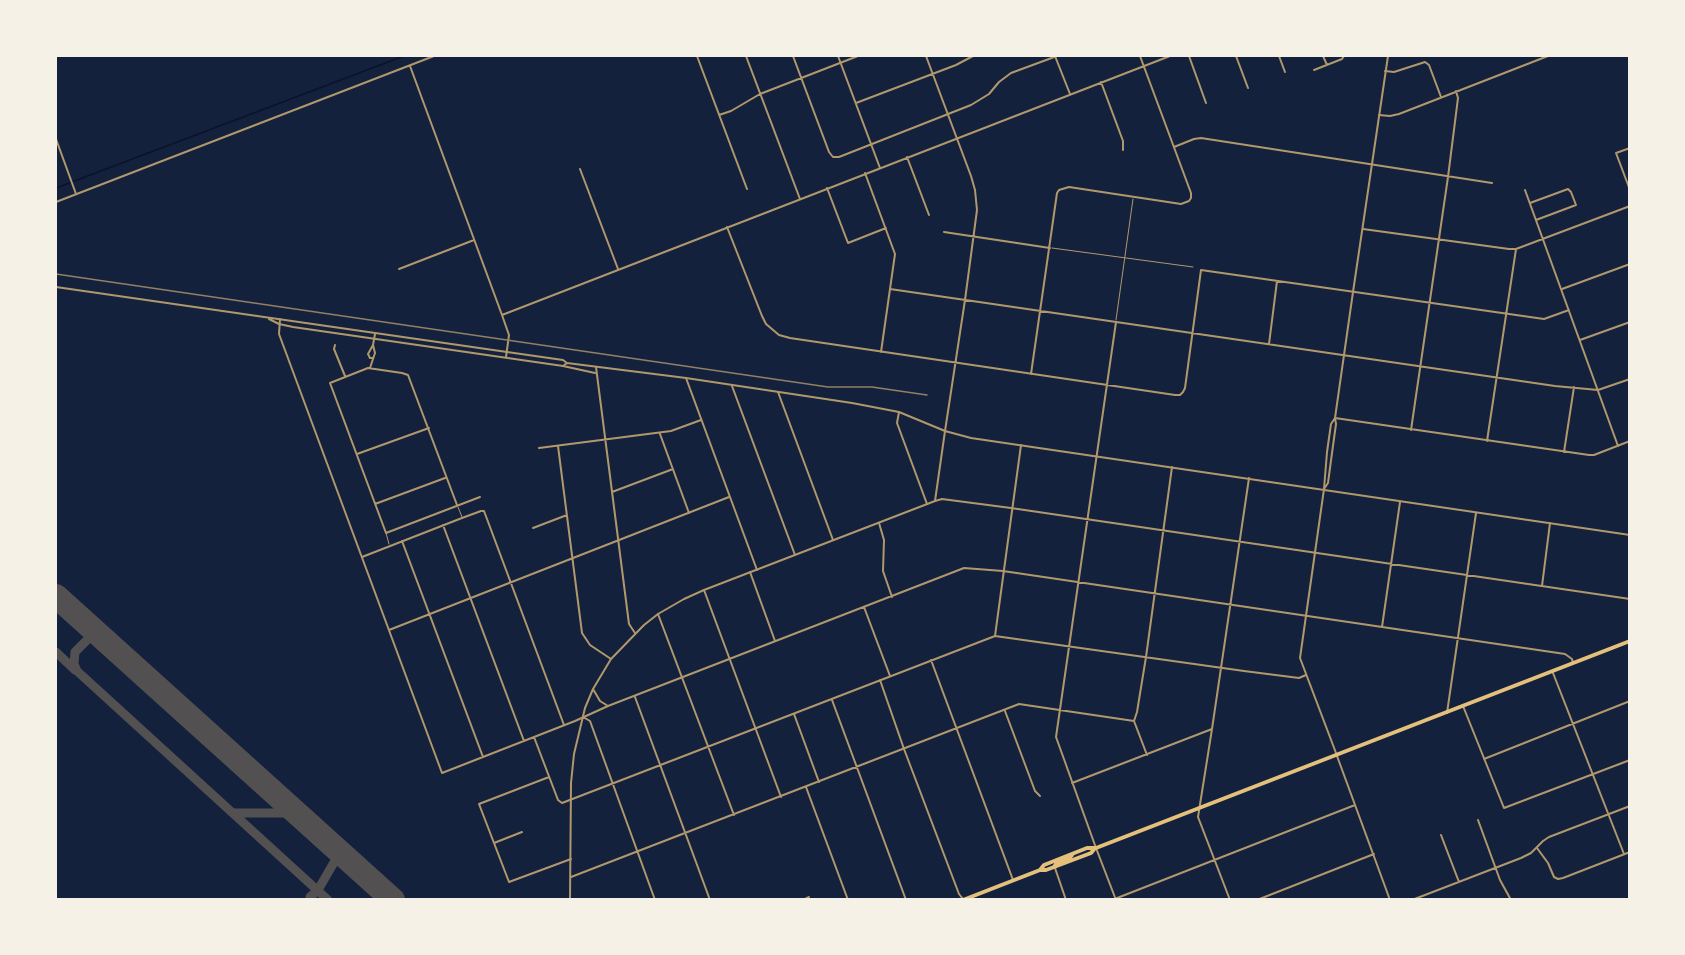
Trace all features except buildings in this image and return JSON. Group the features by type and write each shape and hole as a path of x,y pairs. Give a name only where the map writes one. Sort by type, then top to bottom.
{"highway":[{"path":"1040,870 1044,865 1087,848 1095,848 1629,641"},
{"path":"963,899 1091,853 1095,848"},
{"path":"1054,867 1073,854"}],"street":[{"path":"56,202 434,56"},
{"path":"697,56 747,189"},
{"path":"746,56 800,199"},
{"path":"793,56 829,152 833,157 839,157 980,100 1011,73 1056,56 1070,94"},
{"path":"838,56 880,168"},
{"path":"719,115 731,111 760,94 858,56"},
{"path":"926,56 971,176 977,210 934,501"},
{"path":"856,104 956,65 973,56"},
{"path":"1031,374 1057,193 1062,188 1069,187 1181,204 1190,201 1191,193 1140,56"},
{"path":"502,315 1170,56"},
{"path":"1189,56 1206,103"},
{"path":"1236,56 1248,88"},
{"path":"1279,56 1286,72"},
{"path":"1323,56 1327,65"},
{"path":"1388,56 1345,355 1335,418 1331,424 1300,658 1390,900"},
{"path":"1379,115 1399,114 1543,56 1548,56"},
{"path":"1314,70 1343,57"},
{"path":"1385,71 1394,72 1425,62 1430,65 1441,97"},
{"path":"410,65 509,335 506,357"},
{"path":"1101,82 1123,141 1123,150"},
{"path":"1411,430 1448,177 1458,98 1456,91"},
{"path":"1174,147 1201,138 1492,183"},
{"path":"56,139 76,194"},
{"path":"1629,148 1616,153 1629,190"},
{"path":"907,157 929,216"},
{"path":"580,169 618,269"},
{"path":"865,173 895,254 881,352"},
{"path":"827,188 848,243 886,228"},
{"path":"1530,203 1568,189 1576,205 1536,220"},
{"path":"1525,190 1618,446"},
{"path":"1362,229 1516,249 1629,206"},
{"path":"727,227 762,316 772,331 778,335 1180,395 1185,388 1201,270 1544,320 1569,310"},
{"path":"944,232 1050,248"},
{"path":"399,269 474,240"},
{"path":"1487,441 1516,249"},
{"path":"1562,289 1629,264"},
{"path":"1269,344 1277,280"},
{"path":"56,287 852,403 899,412 945,431 971,438 1629,535"},
{"path":"890,289 1555,386 1598,390 1629,379"},
{"path":"267,318 279,324 506,357 597,373"},
{"path":"280,319 279,334 442,773 964,568 1003,571 1565,654 1572,659 1573,663"},
{"path":"1116,322 1056,741 1114,899 1355,805"},
{"path":"1580,340 1629,322"},
{"path":"370,366 371,358 375,353 373,345 375,333"},
{"path":"440,348 441,342"},
{"path":"335,345 334,350 345,377"},
{"path":"371,358 368,352 373,345"},
{"path":"563,366 567,363"},
{"path":"457,505 408,375 370,366 330,383 386,533 480,497"},
{"path":"596,366 629,624 635,633"},
{"path":"686,378 757,570"},
{"path":"732,385 795,555"},
{"path":"1564,452 1574,387"},
{"path":"777,392 833,540"},
{"path":"899,412 897,423 927,504"},
{"path":"1335,418 1594,455 1629,441"},
{"path":"539,448 660,433 702,420"},
{"path":"357,454 429,428"},
{"path":"660,433 688,513"},
{"path":"994,636 1021,445"},
{"path":"558,446 582,633 586,641 611,659"},
{"path":"1147,755 1134,721 1146,657 1172,467"},
{"path":"612,492 673,470"},
{"path":"375,504 446,477"},
{"path":"1230,900 1198,820 1249,478"},
{"path":"389,630 729,496"},
{"path":"570,900 574,754 582,717 593,689 611,659 635,633 658,614 704,590 934,501 942,499 1011,508 1629,599"},
{"path":"1382,627 1400,501"},
{"path":"362,557 484,511 564,725"},
{"path":"1447,713 1476,513"},
{"path":"533,528 567,515"},
{"path":"879,523 884,540 884,571 892,597"},
{"path":"1542,586 1551,523"},
{"path":"443,525 524,741"},
{"path":"402,541 483,757"},
{"path":"750,572 775,641"},
{"path":"704,590 781,797"},
{"path":"864,607 890,676"},
{"path":"658,614 734,815"},
{"path":"534,737 558,800 562,803 994,636 1299,678 1306,675"},
{"path":"932,660 1013,880"},
{"path":"1552,671 1624,854"},
{"path":"880,680 904,749 963,899"},
{"path":"593,689 600,701 608,706"},
{"path":"634,696 710,900"},
{"path":"831,699 906,900"},
{"path":"1484,759 1629,701"},
{"path":"570,877 1022,704 1134,721"},
{"path":"1463,706 1504,808 1629,760"},
{"path":"1005,710 1035,791 1040,796"},
{"path":"794,713 819,782"},
{"path":"582,717 590,721 656,900"},
{"path":"1072,783 1212,729"},
{"path":"549,777 479,804 508,882 571,859"},
{"path":"806,787 848,900"},
{"path":"1412,900 1521,858 1549,837 1629,806"},
{"path":"1478,820 1495,868 1511,900"},
{"path":"494,843 522,832"},
{"path":"1441,835 1458,882"},
{"path":"1537,848 1548,863 1554,877 1558,879 1629,852"},
{"path":"1257,900 1374,854"},
{"path":"1054,867 1066,900"},
{"path":"804,900 809,897"}],"lane":[{"path":"1116,322 1134,197"},
{"path":"1050,248 1193,267"},
{"path":"457,505 462,518"},
{"path":"386,533 390,546"}],"waterway":[{"path":"56,188 404,56"}],"taxiway":[{"path":"103,639 90,637 75,652 74,664 77,671 328,900"},
{"path":"56,652 75,670"},
{"path":"234,813 296,813"},
{"path":"310,897 318,890 340,852"}],"runway":[{"path":"56,596 393,900"}],"railway":[{"path":"56,274 828,387 872,387 927,395"}]}
